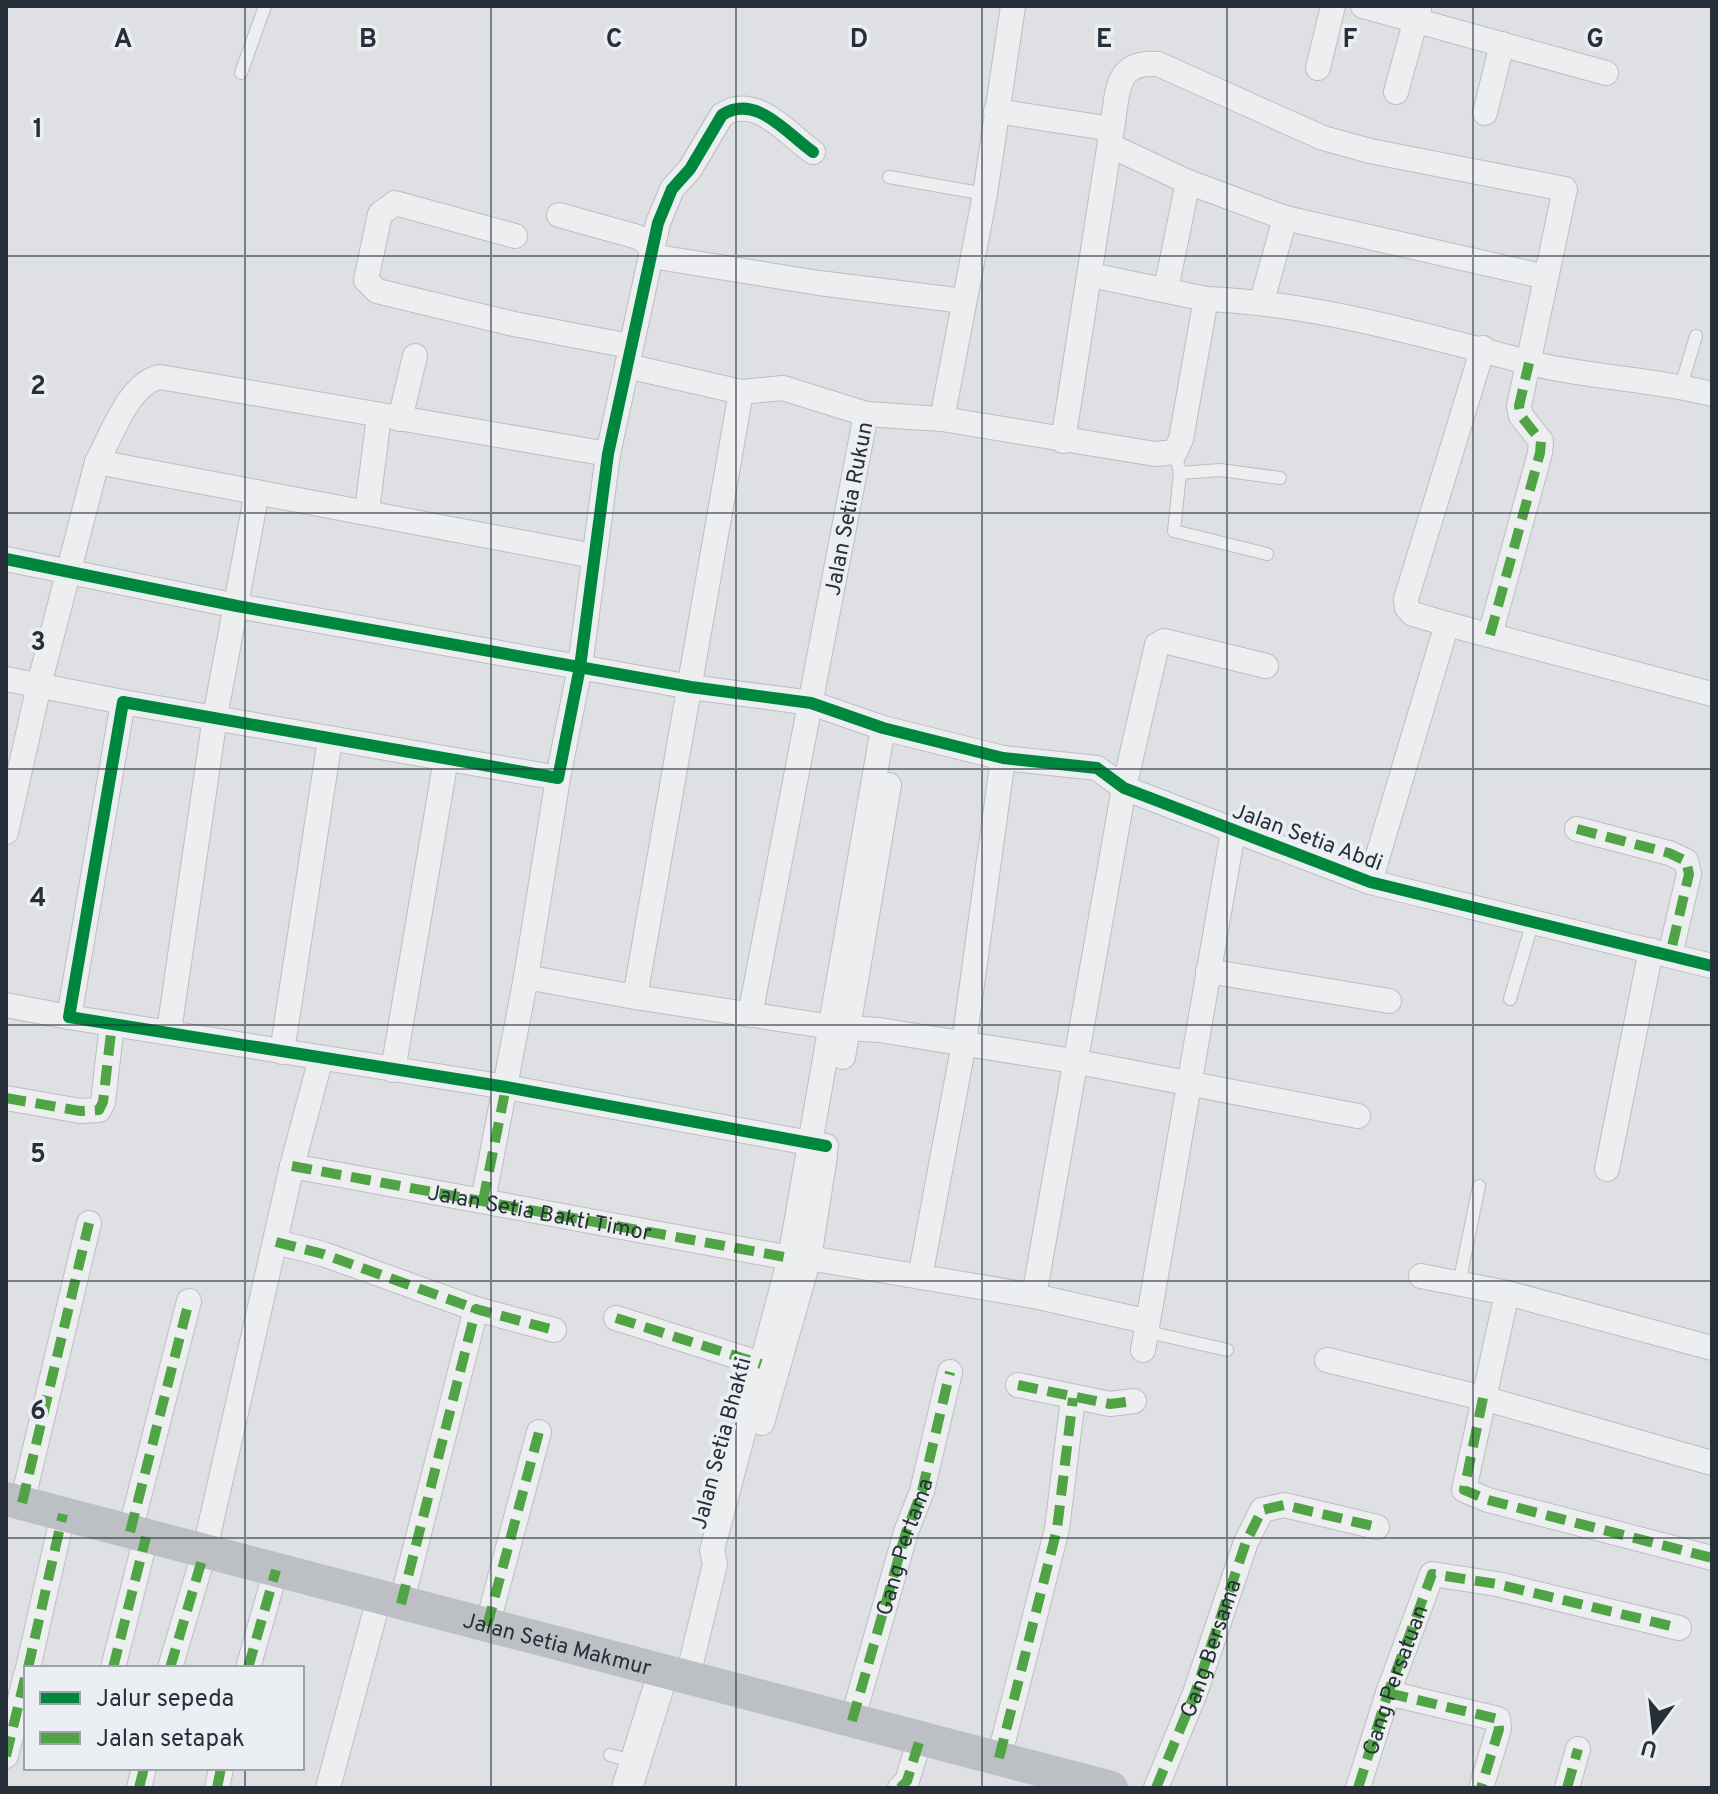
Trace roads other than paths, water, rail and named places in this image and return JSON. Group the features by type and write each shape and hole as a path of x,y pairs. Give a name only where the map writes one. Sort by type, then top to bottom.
{"main road":[{"name":"Jalan Setia Makmur","path":"14,1501 675,1677 999,1758 1064,1782 1111,1788"}],"street":[{"path":"942,419 985,194 1013,6"},
{"path":"1318,68 1333,6"},
{"path":"1363,6 1418,13 1502,44 1606,73"},
{"path":"1396,92 1418,13"},
{"path":"1485,113 1502,44"},
{"path":"1063,441 1112,138 1125,71 1133,65 1158,64 1323,138 1370,151 1571,185 1546,277 1519,406 1521,416 1541,441 1540,453 1490,635"},
{"path":"483,1201 580,667 608,454 652,252 668,197 690,169 722,115 731,109 743,106 765,114 813,152"},
{"path":"996,111 1112,138 1188,182 1285,218 1546,277"},
{"path":"1166,289 1188,182"},
{"name":"Jalan Setia Rukun","path":"515,236 395,203 380,214 366,280 377,291 514,324 741,392 783,388 866,414 750,1015"},
{"path":"559,215 638,237 652,252 819,283 964,301"},
{"path":"1262,301 1285,218"},
{"path":"1091,275 1206,299 1262,301 1483,348 1529,363 1681,386 1712,394"},
{"path":"866,414 942,419 1155,454 1177,463 1206,299"},
{"path":"1483,348 1406,599 1407,608 1413,614 1447,624 1712,694"},
{"path":"367,511 390,417 415,356"},
{"path":"6,832 39,685 97,462 138,389 151,379 160,377 608,454"},
{"path":"635,997 741,392"},
{"path":"97,462 594,556"},
{"path":"169,1031 215,717 257,492"},
{"name":"Jalan Setia Abdi","path":"6,559 237,606 691,687 811,703 890,730 1003,758 1097,768 1124,788 1370,882 1712,966"},
{"path":"1370,882 1447,624"},
{"path":"1034,1296 1073,1061 1124,788 1157,645 1164,641 1266,666"},
{"path":"6,679 558,778"},
{"path":"69,1017 123,702"},
{"name":"Jalan Setia Bhakti","path":"675,1677 715,1564 712,1550 752,1431 799,1258 890,730"},
{"path":"282,1052 330,739"},
{"path":"920,1277 964,1043 1003,758"},
{"path":"393,1070 446,759"},
{"path":"1577,829 1669,853 1686,861 1689,874 1660,953 1607,1169"},
{"path":"1144,1334 1233,832"},
{"path":"1208,971 1389,1001"},
{"path":"526,977 750,1015 964,1043 1073,1061 1188,1086 1358,1116"},
{"path":"6,1005 506,1087 819,1144"},
{"path":"6,1098 80,1111 99,1110 103,1102 112,1024"},
{"path":"171,1666 204,1553 292,1166 321,1058"},
{"name":"Jalan Setia Bakti Timor","path":"292,1166 799,1258 1034,1296 1144,1334"},
{"path":"14,1501 89,1223"},
{"path":"276,1242 323,1254 476,1309 554,1330"},
{"name":"Jalan Setia Bhakti","path":"752,1431 761,1364 799,1258"},
{"path":"1421,1276 1507,1293 1712,1348"},
{"path":"1507,1293 1464,1490 1488,1500 1712,1558"},
{"path":"113,1666 138,1534 189,1301"},
{"path":"328,1788 390,1601 476,1309"},
{"path":"616,1318 761,1364"},
{"path":"1327,1360 1483,1398 1712,1463"},
{"name":"Gang Pertama","path":"852,1721 906,1532 922,1491 950,1372"},
{"path":"1018,1385 1110,1404 1134,1401"},
{"path":"999,1758 1057,1529 1073,1398"},
{"path":"487,1626 539,1432"},
{"name":"Gang Bersama","path":"1156,1788 1195,1693 1246,1542 1265,1508 1284,1505 1377,1527"},
{"path":"28,1666 63,1514"},
{"path":"249,1666 276,1570"},
{"name":"Gang Persatuan","path":"1358,1788 1388,1693 1432,1574 1497,1584 1679,1628"},
{"path":"624,1768 675,1677"},
{"path":"6,1756 24,1682"},
{"path":"1388,1693 1498,1719 1499,1729 1481,1788"},
{"path":"900,1788 907,1781 920,1739"},
{"path":"1567,1788 1578,1749"}],"lane":[{"path":"241,73 265,6"},
{"path":"889,177 985,194"},
{"path":"1681,386 1696,336"},
{"path":"1267,554 1174,531 1177,463 1280,478"},
{"path":"1510,999 1533,921"},
{"path":"1459,1284 1479,1186"},
{"path":"1144,1334 1227,1350"}]}
